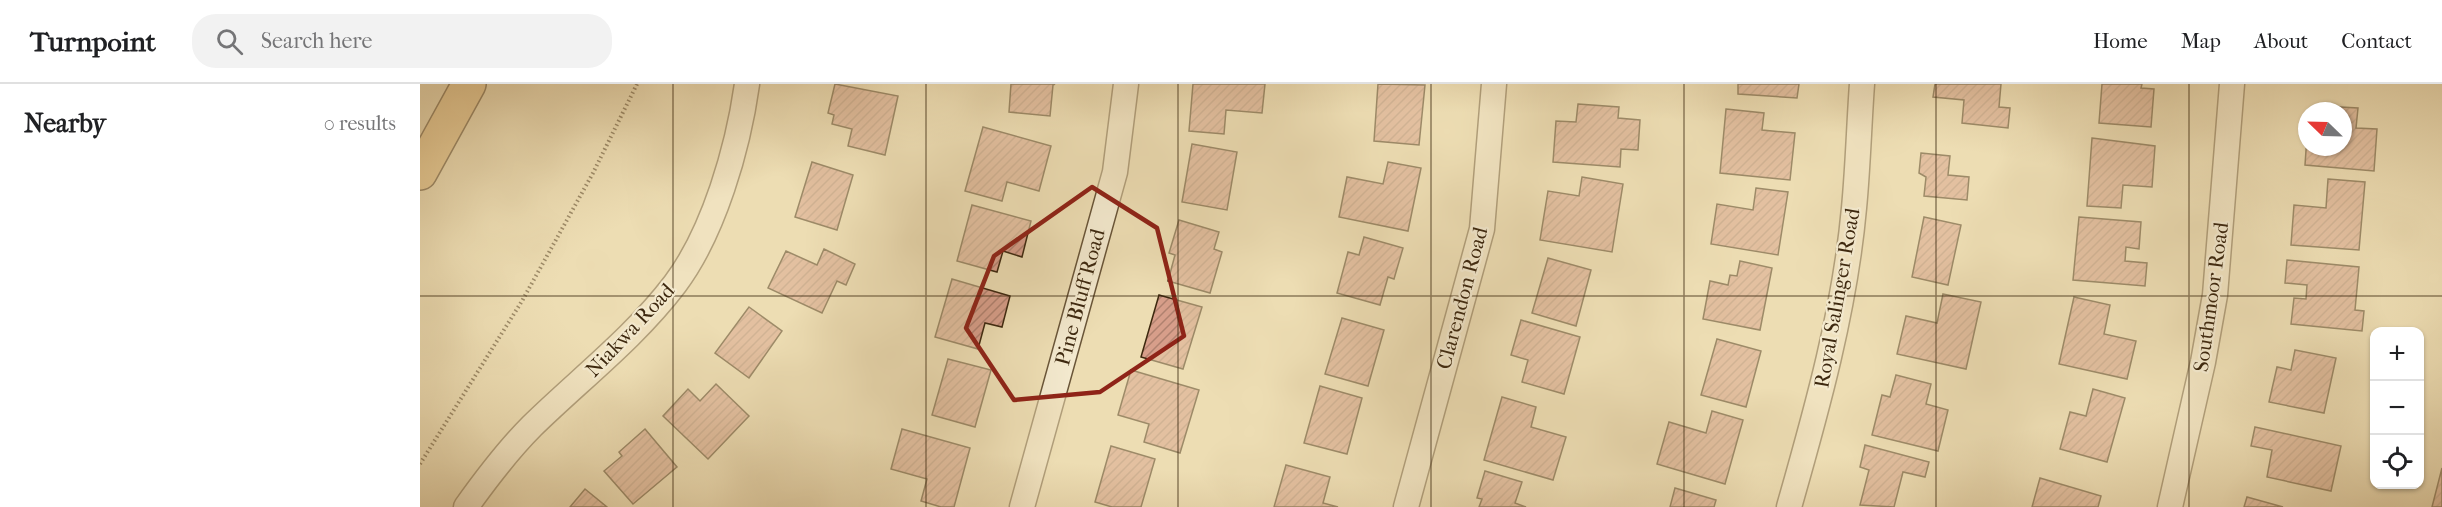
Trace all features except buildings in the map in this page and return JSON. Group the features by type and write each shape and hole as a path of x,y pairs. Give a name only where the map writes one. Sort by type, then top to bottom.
{"highway":[{"path":"420,173 469,84"}],"street":[{"name":"Niakwa Road","path":"466,507 531,427 613,351 676,283 704,232 728,173 747,84"},
{"name":"Pine Bluff Road","path":"1022,507 1115,172 1126,84"},
{"name":"Clarendon Road","path":"1406,507 1482,230 1494,84"},
{"name":"Royal Salinger Road","path":"1789,507 1826,372 1842,292 1854,208 1862,84"},
{"name":"Southmoor Road","path":"2170,507 2203,362 2215,295 2232,84"}],"path":[{"path":"420,464 522,301 593,173 637,84"}],"highlighted area":[{"path":"1092,187 1157,228 1184,336 1100,392 1014,400 966,328 994,256"}]}
